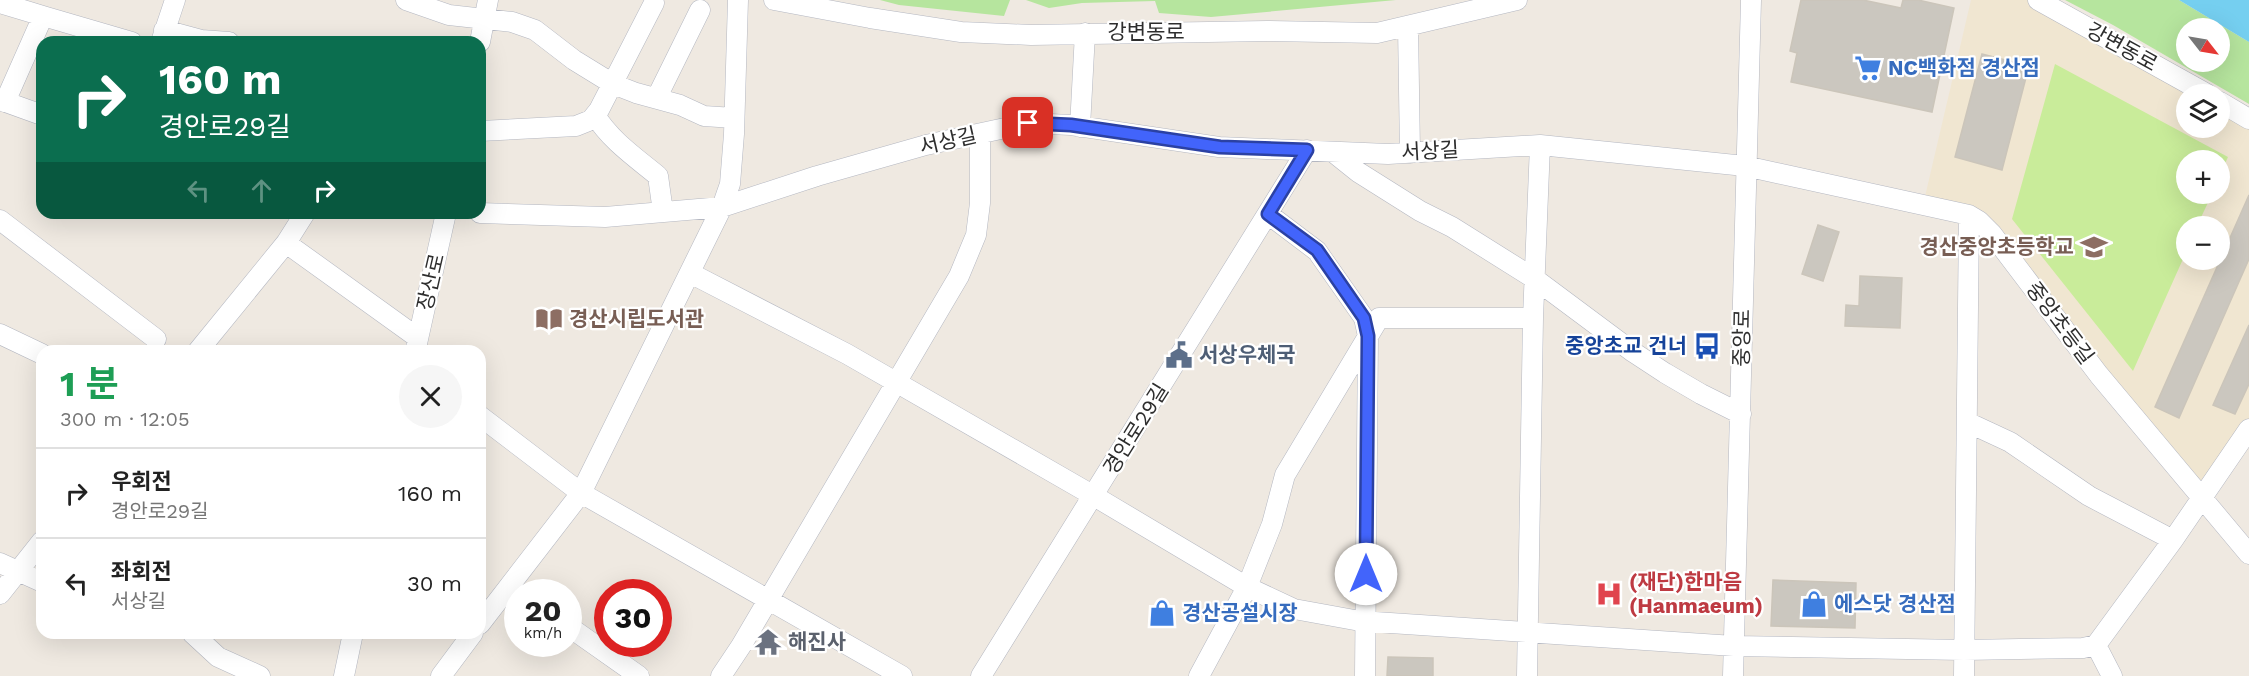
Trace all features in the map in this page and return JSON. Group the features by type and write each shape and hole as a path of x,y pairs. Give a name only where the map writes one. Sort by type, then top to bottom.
{"street":[{"path":"163,36 175,0"},
{"path":"406,0 449,15 486,9 535,30 574,60 612,84 636,93 657,97 704,116 734,118"},
{"path":"522,579 581,493 722,207 730,184 738,0"},
{"name":"강변동로","path":"774,0 961,32 1031,35 1267,31 1377,33 1517,0"},
{"name":"중앙로","path":"1733,676 1751,0"},
{"name":"강변동로","path":"2038,0 2189,84"},
{"path":"5,3 111,36"},
{"path":"486,131 576,126 591,120 600,110 654,3"},
{"path":"481,36 486,9"},
{"path":"657,97 700,10"},
{"path":"36,113 3,101 43,16"},
{"path":"1408,26 1410,153"},
{"path":"1080,127 1085,33"},
{"path":"2230,108 2249,118"},
{"path":"595,115 602,127 621,146 658,176 663,212"},
{"name":"서상길","path":"486,213 605,217 722,207 882,157 1028,123 1080,127 1220,147 1388,154 1540,145 1745,166"},
{"path":"721,676 959,276 976,235 980,203 980,134"},
{"path":"1527,676 1533,318 1540,145"},
{"name":"경안로29길","path":"981,676 1307,150"},
{"path":"1333,152 1358,172 1420,211 1452,227 1535,279 1641,357 1701,394 1741,414"},
{"name":"중앙초등길","path":"1745,166 1969,216 1980,221 2099,375 2249,554"},
{"path":"1268,214 1317,250 1364,318 1368,336 1365,676"},
{"path":"1964,676 1969,216"},
{"path":"203,345 286,243 301,219"},
{"name":"장산로","path":"417,344 445,219"},
{"path":"0,220 156,339"},
{"path":"286,243 417,344"},
{"path":"690,273 847,354 1247,587 1294,609 1365,621 1734,646 1964,650 2083,648 2096,645 2202,498 2240,459 2249,429"},
{"path":"1199,676 1247,587 1272,524 1285,476 1379,318 1533,318"},
{"path":"0,334 36,351"},
{"path":"486,421 581,493 902,676"},
{"path":"1967,422 2010,442 2089,496 2173,540"},
{"path":"0,594 9,567 36,546"},
{"path":"9,567 36,579"},
{"path":"486,618 504,600"},
{"path":"582,636 639,676"},
{"path":"198,639 218,657 260,676"},
{"path":"344,676 352,639"},
{"path":"441,676 469,639"},
{"path":"2096,645 2111,676"}],"shaded area":[{"name":"경산중앙초등학교","path":"1971,0 2038,0 2188,84 2176,84 2176,138 2230,138 2230,108 2249,119 2249,430 2202,498 1992,234 1923,205"}],"green space":[{"path":"880,0 1010,0 1004,16 899,5"},
{"path":"1026,0 1396,0 1211,17 1159,13 1155,1 1082,3 1049,8"},
{"path":"2065,0 2179,0 2209,18 2176,18 2176,62"},
{"path":"2230,31 2249,42 2249,104 2230,93 2230,84 2215,84 2194,72 2230,72"},
{"path":"2055,64 2176,129 2176,138 2193,138 2215,150 2176,150 2176,204 2207,204 2202,216 2176,216 2176,270 2178,270 2133,371 2012,219"}],"water":[{"path":"2179,0 2249,0 2249,42 2230,31 2230,18 2209,18"}],"building":[{"name":"NC백화점 경산점","path":"1801,0 1863,0 1901,8 1903,0 1918,0 1954,8 1932,112 1791,82 1797,53 1790,51"},
{"path":"1982,54 2029,66 2002,170 1955,157"},
{"path":"2249,195 2249,259 2179,418 2155,407 2216,270 2230,270 2230,238"},
{"path":"1818,225 1839,232 1823,281 1802,274"},
{"path":"1860,276 1902,278 1900,328 1845,326 1846,305 1859,306"},
{"path":"2249,325 2249,384 2235,414 2213,405"},
{"name":"에스닷 경산점","path":"1773,580 1856,583 1855,628 1771,626"},
{"path":"1388,657 1433,658 1433,676 1387,676"}],"place":[{"name":"NC백화점 경산점","path":"1868,68"},
{"name":"경산중앙초등학교","path":"2094,247"},
{"name":"경산시립도서관","path":"549,319"},
{"name":"중앙초교 건너","path":"1707,346"},
{"name":"서상우체국","path":"1179,355"},
{"name":"(재단)한마음 (Hanmaeum)","path":"1609,594"},
{"name":"에스닷 경산점","path":"1814,604"},
{"name":"경산공설시장","path":"1162,613"},
{"name":"해진사","path":"768,642"}],"route":[{"path":"1028,123 1071,125 1220,147 1307,150 1268,214 1317,250 1364,318 1368,336 1366,574"}]}
